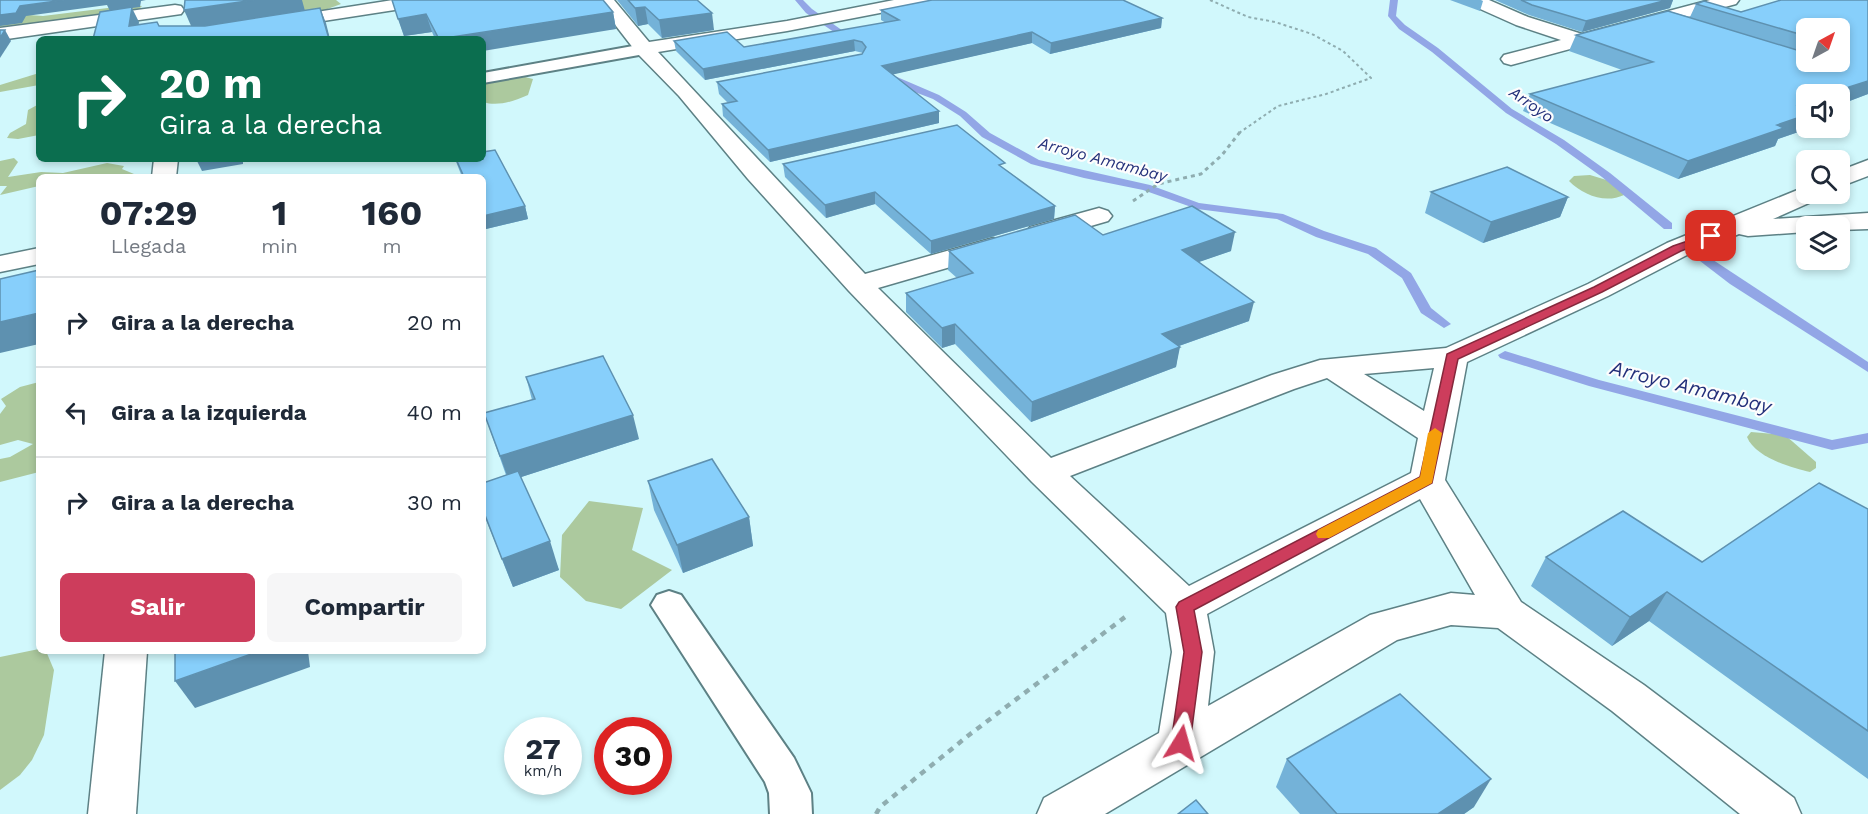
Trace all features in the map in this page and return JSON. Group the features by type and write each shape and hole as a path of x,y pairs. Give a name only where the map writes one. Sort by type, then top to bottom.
{"street":[{"path":"255,27 427,0"},
{"path":"605,0 644,49 698,90 859,285 1045,472 1174,597 1193,652 1181,743"},
{"path":"644,49 806,23 921,0"},
{"path":"1475,0 1522,21 1582,39"},
{"path":"1511,59 1730,0"},
{"path":"0,34 176,5 175,29"},
{"path":"1659,18 1691,28"},
{"path":"1850,175 1868,167"},
{"path":"1045,472 1283,382 1331,367 1452,357 1598,290 1677,249 1796,200"},
{"path":"859,285 1099,216"},
{"path":"1728,229 1868,221"},
{"path":"0,264 36,257"},
{"path":"1452,357 1427,480 1507,613 1628,698 1777,814"},
{"path":"1331,367 1435,433"},
{"path":"1174,597 1427,480"},
{"path":"1061,814 1385,627 1451,609 1507,613"},
{"path":"112,814 126,654"}],"lane":[{"path":"486,77 644,49"},
{"path":"669,604 780,771 790,793 791,814"}],"path":[{"path":"1143,194 1158,184 1201,174 1222,155 1241,132 1278,106 1326,94 1371,78 1342,51 1312,34 1275,22 1248,17 1210,0"},
{"path":"876,814 880,807 969,735 1174,597"}],"green space":[{"path":"295,0 336,0 341,4 322,11 201,23"},
{"path":"132,5 142,6 127,12 0,27 0,13 43,16"},
{"path":"36,74 36,86 0,92 0,85"},
{"path":"525,77 533,79 528,95 500,104 486,102 486,83"},
{"path":"36,106 36,136 18,139 7,138 10,133 26,124 28,110"},
{"path":"14,158 18,162 8,177 41,172 63,173 107,163 124,166 122,169 134,174 36,174 36,187 0,195 7,186 0,186 0,161"},
{"path":"1590,175 1613,182 1624,189 1624,195 1609,199 1595,197 1569,181 1574,176"},
{"path":"36,383 36,473 0,482 0,459 10,457 33,444 18,440 0,445 0,414 6,406 1,399 20,387"},
{"path":"1751,432 1785,435 1816,462 1816,468 1810,472 1765,456 1751,444 1747,437"},
{"path":"589,501 643,508 632,550 672,570 621,609 586,601 560,577 562,535"},
{"path":"36,650 36,654 47,654 54,670 44,735 32,760 20,775 0,790 0,657"}],"building":[{"path":"0,0 64,0 20,6 16,13 0,15"},
{"path":"185,0 254,0 184,10"},
{"path":"392,0 603,0 613,12 458,36 437,36 426,14 398,19"},
{"path":"628,0 697,0 712,13 659,20 645,7 635,8"},
{"path":"932,0 1123,0 1162,18 1051,43 1032,32 882,66 939,111 768,150 722,104 737,101 717,82 862,54 866,47 862,42 854,40 703,69 674,41 727,32 744,47 899,20 881,10"},
{"path":"1521,0 1667,0 1586,21"},
{"path":"1781,0 1868,0 1868,81 1850,87 1850,84 1796,84 1796,118 1777,125 1784,128 1688,161 1530,94 1653,62 1576,35 1668,11 1796,50 1796,72 1850,72 1850,18 1796,18 1796,33 1696,4 1704,1 1741,12"},
{"path":"132,7 129,26 157,22 159,26 205,26 320,8 328,36 94,36 100,12"},
{"path":"957,125 1005,163 999,165 1055,206 931,241 875,192 825,205 783,164"},
{"path":"495,150 525,206 486,215 486,174 463,174 457,162 486,162 486,152"},
{"path":"1507,167 1568,197 1491,222 1431,192"},
{"path":"1192,206 1235,232 1182,250 1254,302 1162,334 1180,347 1032,402 955,324 942,328 906,293 973,273 949,251 1075,215 1103,235"},
{"path":"36,271 36,314 0,322 0,279"},
{"path":"603,356 633,415 500,456 486,418 486,412 535,399 526,377"},
{"path":"712,459 749,517 677,545 648,481"},
{"path":"518,471 550,541 502,559 486,518 486,482"},
{"path":"1819,483 1868,509 1868,731 1667,592 1630,617 1546,557 1623,511 1702,562"},
{"path":"175,654 252,654 175,681"},
{"path":"1400,694 1491,779 1438,814 1337,814 1287,759"},
{"path":"1196,800 1208,814 1178,814"}],"waterway":[{"name":"Arroyo Amambay","path":"799,0 809,11 856,43"},
{"name":"Arroyo","path":"1394,0 1392,16 1402,27 1435,50 1509,111 1560,142 1606,175 1668,226"},
{"name":"Arroyo Amambay","path":"890,77 936,97 963,114 986,135 1035,162 1084,175 1146,187 1197,206 1279,216 1320,234 1372,251 1407,276 1426,310 1444,324"},
{"name":"Arroyo","path":"1704,258 1735,281 1868,368"},
{"name":"Arroyo Amambay","path":"1505,355 1594,383 1832,445 1868,438"}],"slow traffic":[{"path":"1324,534 1427,480 1435,433"}],"route":[{"path":"1181,743 1193,652 1185,607 1427,480 1452,357 1598,290 1677,249 1711,236"}]}
